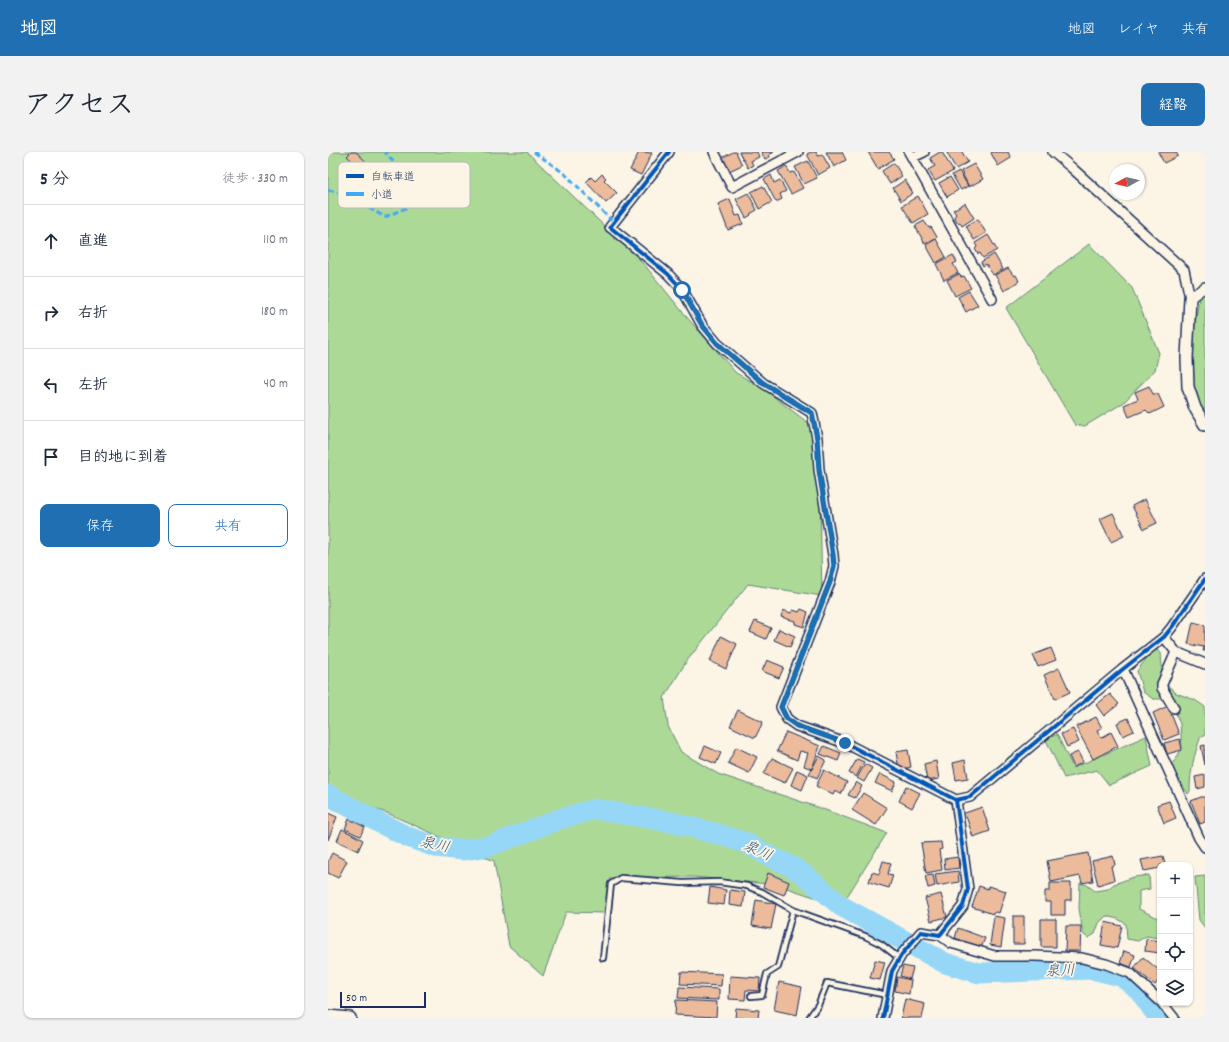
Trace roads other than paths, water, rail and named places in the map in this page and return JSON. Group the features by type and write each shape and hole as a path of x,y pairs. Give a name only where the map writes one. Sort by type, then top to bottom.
{"street":[{"path":"669,152 610,227 668,274 682,290 702,325 717,343 763,383 812,413 815,422 819,470 834,566 830,582 781,707 787,719 797,726 845,743 956,800 970,797 1123,669 1164,637 1205,580"},
{"path":"714,152 732,187 798,152"},
{"path":"924,152 911,154 992,299"},
{"path":"1053,152 1184,270 1190,298 1188,387 1195,408 1205,426"},
{"path":"1190,298 1205,287"},
{"path":"1164,637 1176,652 1205,664"},
{"path":"1174,708 1162,688 1162,684 1176,652"},
{"path":"1123,669 1199,838 1205,847"},
{"path":"940,935 963,906 968,889 956,800"},
{"path":"883,1018 892,971 900,956 921,932 940,935 951,943 995,956 1082,958 1106,964 1130,973 1157,998"},
{"path":"1164,1006 1174,1018"},
{"path":"328,1016 350,1018"}],"lane":[{"path":"603,958 611,884 621,878 682,883 719,882 747,886 762,892 793,910 865,936 900,956"},
{"path":"751,996 762,995 767,974 778,967 793,910"},
{"path":"809,1018 818,1005 827,983 887,995"}],"waterway":[{"name":"泉川","path":"328,795 408,837 436,847 462,850 489,846 560,819 595,809 671,822 721,835 746,843 791,866 806,876 841,906 945,963 979,973 1092,969 1121,976 1139,990 1159,1018"}]}
